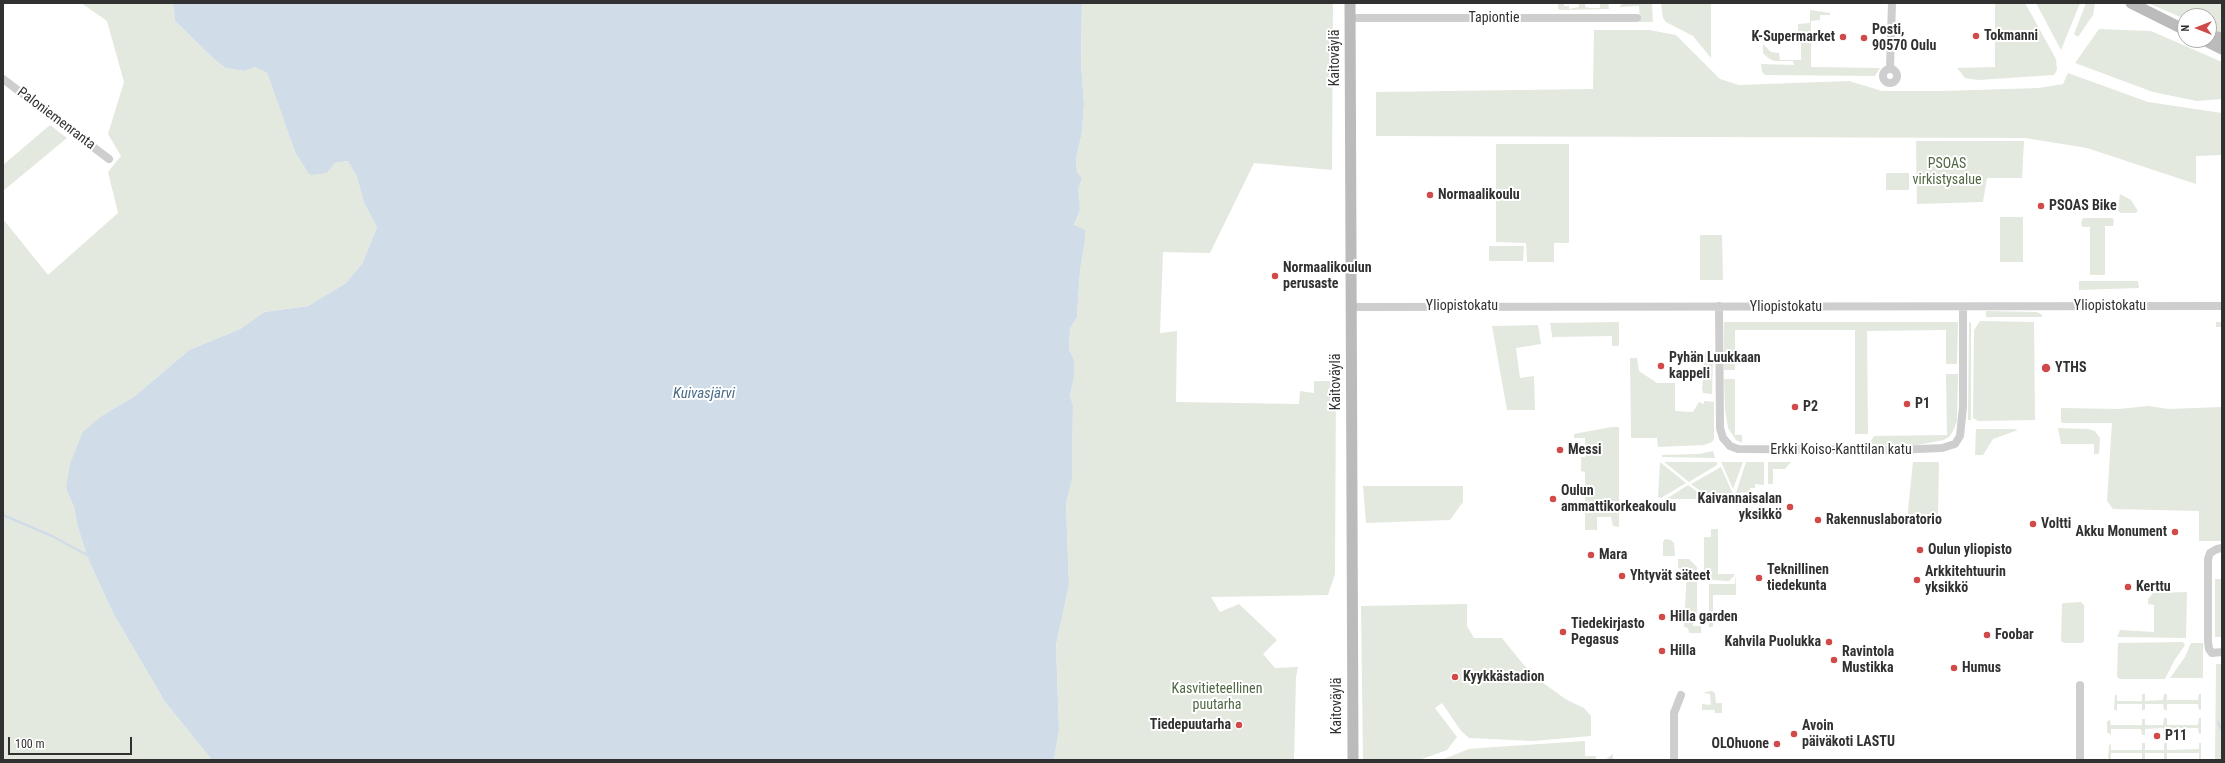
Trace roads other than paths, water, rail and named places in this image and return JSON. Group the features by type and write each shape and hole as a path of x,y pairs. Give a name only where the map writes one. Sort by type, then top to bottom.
{"street":[{"name":"Kaitoväylä","path":"1350,3 1350,307 1353,760"},
{"path":"1890,69 1892,3"},
{"path":"2131,3 2177,26"},
{"name":"Tapiontie","path":"1350,18 1637,18"},
{"name":"Paloniemenranta","path":"3,79 109,159"},
{"name":"Erkki Koiso-Kanttilan katu","path":"1719,306 1720,428 1723,438 1730,446 1738,449 1888,450 1942,448 1955,444 1960,436 1963,407 1963,306"},
{"name":"Yliopistokatu","path":"1350,307 2222,306"},
{"path":"2222,548 2217,548 2210,552 2208,559 2209,649 2212,652 2222,652"},
{"path":"2080,685 2080,760"},
{"path":"1674,760 1674,713 1681,695"}],"water":[{"name":"Kuivasjärvi","path":"173,3 1082,3 1081,63 1084,103 1082,133 1076,159 1077,172 1082,178 1078,189 1080,211 1074,225 1085,230 1085,241 1080,271 1077,317 1070,329 1069,349 1074,360 1074,377 1070,396 1073,405 1072,480 1066,503 1069,585 1056,645 1059,730 1054,760 212,760 165,702 113,613 89,561 78,528 74,507 66,489 70,464 83,432 103,415 135,396 189,350 240,329 264,312 308,306 346,283 362,264 377,227 364,203 357,177 348,161 335,163 327,173 310,175 295,152 267,73 255,67 244,71 226,68 216,61 175,21"}],"waterway":[{"path":"3,515 52,536 89,556"},
{"path":"2218,722 2222,731"}],"place":[{"name":"Tokmanni","path":"1976,36"},
{"name":"K-Supermarket","path":"1843,37"},
{"name":"Posti, 90570 Oulu","path":"1864,38"},
{"name":"Normaalikoulu","path":"1430,195"},
{"name":"PSOAS Bike","path":"2041,206"},
{"name":"Normaalikoulun perusaste","path":"1275,276"},
{"name":"Pyhän Luukkaan kappeli","path":"1661,366"},
{"name":"YTHS","path":"2046,368"},
{"name":"P1","path":"1907,404"},
{"name":"P2","path":"1795,407"},
{"name":"Messi","path":"1560,450"},
{"name":"Oulun ammattikorkeakoulu","path":"1553,499"},
{"name":"Kaivannaisalan yksikkö","path":"1790,507"},
{"name":"Rakennuslaboratorio","path":"1818,520"},
{"name":"Voltti","path":"2033,524"},
{"name":"Akku Monument","path":"2175,532"},
{"name":"Oulun yliopisto","path":"1920,550"},
{"name":"Mara","path":"1591,555"},
{"name":"Yhtyvät säteet","path":"1622,576"},
{"name":"Teknillinen tiedekunta","path":"1759,578"},
{"name":"Arkkitehtuurin yksikkö","path":"1917,580"},
{"name":"Kerttu","path":"2128,587"},
{"name":"Hilla garden","path":"1662,617"},
{"name":"Tiedekirjasto Pegasus","path":"1563,632"},
{"name":"Foobar","path":"1987,635"},
{"name":"Kahvila Puolukka","path":"1829,642"},
{"name":"Hilla","path":"1662,651"},
{"name":"Ravintola Mustikka","path":"1834,660"},
{"name":"Humus","path":"1954,668"},
{"name":"Kyykkästadion","path":"1455,677"},
{"name":"Tiedepuutarha","path":"1239,725"},
{"name":"Avoin päiväkoti LASTU","path":"1794,734"},
{"name":"P11","path":"2157,736"},
{"name":"OLOhuone","path":"1777,744"}],"park label":[{"name":"PSOAS virkistysalue","path":"1947,172"},
{"name":"Kasvitieteellinen puutarha","path":"1217,698"}]}
